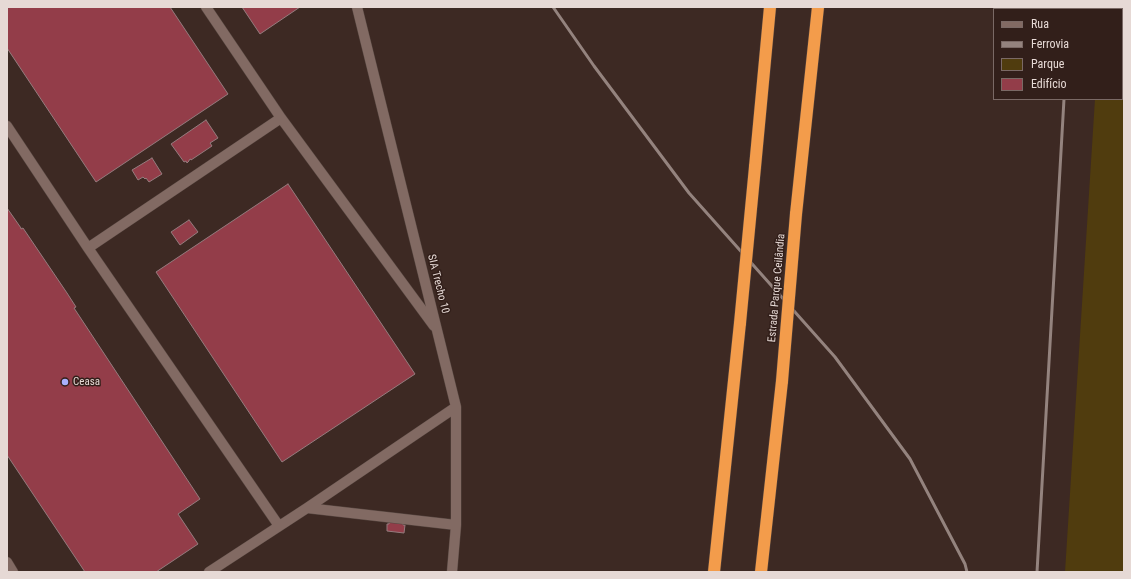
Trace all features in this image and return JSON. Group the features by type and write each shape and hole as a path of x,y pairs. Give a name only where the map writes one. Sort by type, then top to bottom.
{"highway":[{"path":"714,572 740,323 770,7"},
{"name":"Estrada Parque Ceilândia","path":"761,572 782,381 796,214 818,7"}],"lane":[{"path":"206,7 281,118 437,330"},
{"name":"SIA Trecho 10","path":"357,7 456,407 456,525 452,572"},
{"path":"88,248 281,118"},
{"path":"7,126 88,248 279,526"},
{"path":"209,572 307,508 456,407"},
{"path":"307,508 456,525"},
{"path":"7,562 14,572"}],"green space":[{"path":"1124,7 1124,572 1065,572 1095,100 1123,100 1123,8 1101,8"}],"building":[{"path":"7,7 170,7 228,94 96,182 7,48"},
{"path":"242,7 300,7 260,34"},
{"path":"206,120 218,138 210,143 212,146 189,160 187,163 186,161 184,162 171,144"},
{"path":"152,158 162,174 149,182 143,177 138,180 132,170"},
{"path":"288,184 415,374 282,462 156,272"},
{"name":"Ceasa","path":"7,208 21,229 23,228 67,293 76,307 74,308 200,499 178,514 198,544 156,572 85,572 7,455"},
{"path":"189,220 198,232 180,245 171,232"},
{"path":"389,519 403,520 403,525 405,525 404,533 387,531"}],"railway":[{"path":"553,7 594,66 689,193 835,357 910,459 965,564 967,572"},
{"path":"1037,572 1064,100"}],"place":[{"name":"Ceasa","path":"65,382"}]}
